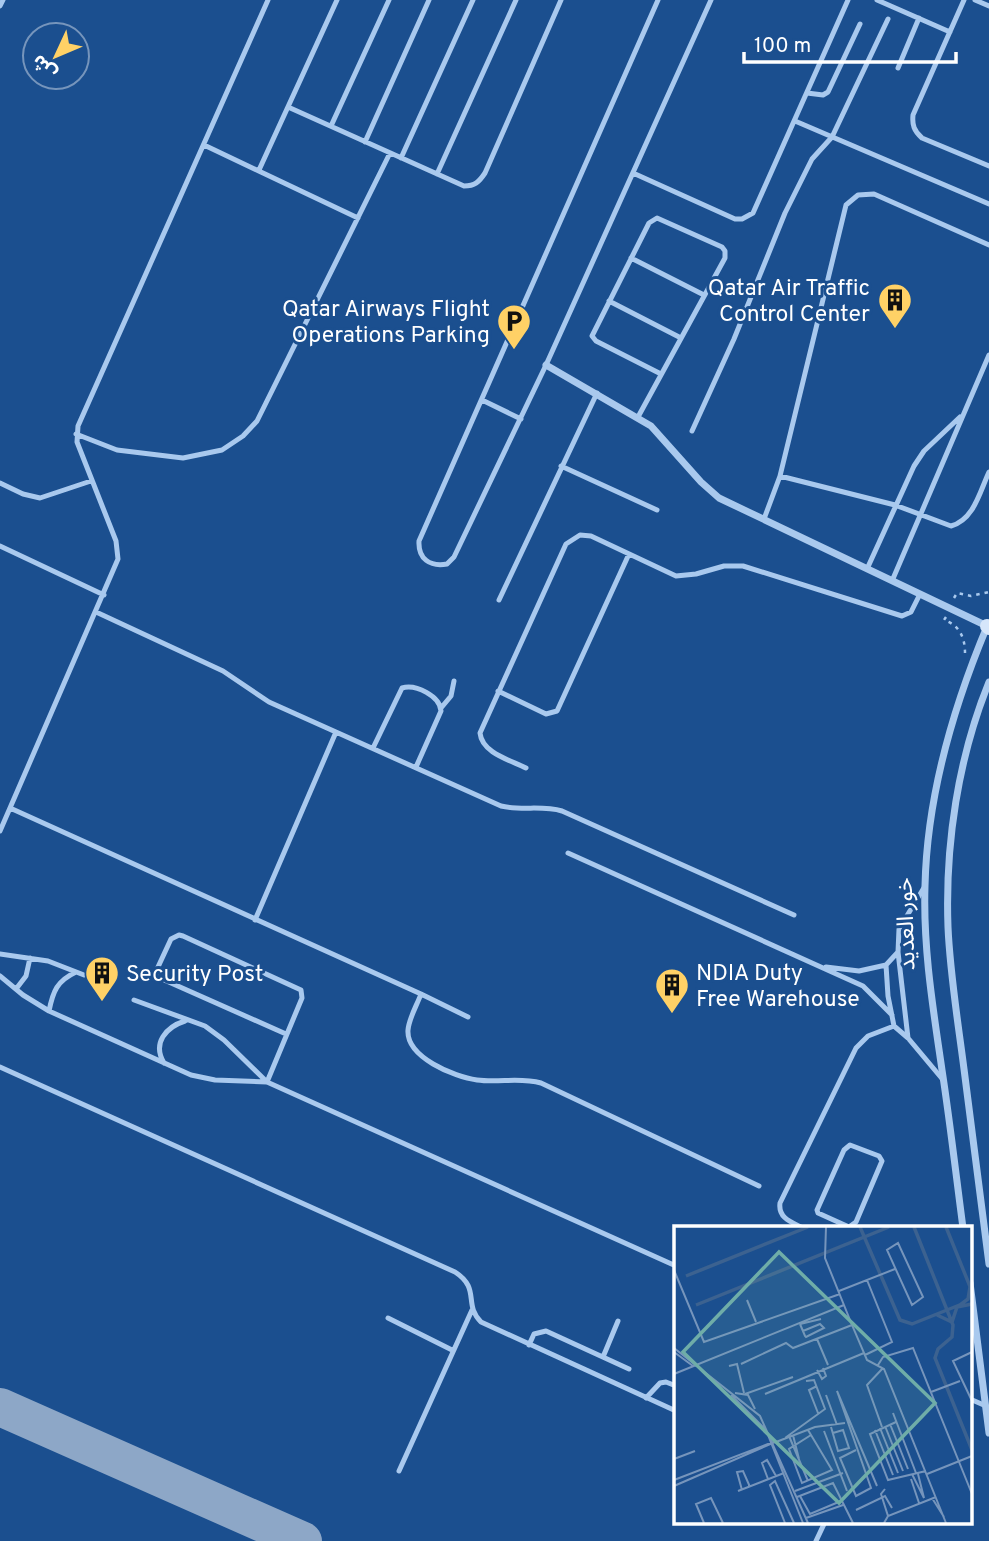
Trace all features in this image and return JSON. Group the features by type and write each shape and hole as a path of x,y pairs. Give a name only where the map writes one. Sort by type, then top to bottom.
{"street":[{"path":"546,365 638,417 659,434 712,493 988,626"},
{"name":"خور العديد","path":"963,1226 926,957 925,886 929,832 942,761 955,711 988,626"},
{"name":"خور العديد","path":"989,682 964,761 952,827 947,895 950,960 989,1265"},
{"path":"972,1298 989,1433"}],"lane":[{"path":"0,6 3,0"},
{"path":"0,831 116,567 118,550 77,442 78,426 268,0"},
{"path":"259,170 337,0"},
{"path":"331,126 389,0"},
{"path":"365,142 429,0"},
{"path":"401,158 473,0"},
{"path":"437,174 516,0"},
{"path":"288,107 464,186 472,186 479,182 561,0"},
{"path":"658,0 419,541 419,552 428,562 447,564 454,557 546,365 711,0"},
{"path":"633,173 736,219 753,213 848,0"},
{"path":"877,0 950,33"},
{"path":"964,0 913,115 914,128 922,138 989,166"},
{"path":"975,0 989,6"},
{"path":"898,68 919,18"},
{"path":"692,431 734,339 785,213 812,159 832,137 888,19"},
{"path":"807,93 820,95 828,92 860,24"},
{"path":"795,121 989,204"},
{"path":"204,145 358,218"},
{"path":"76,434 117,450 183,458 222,450 243,436 257,421 390,153"},
{"path":"764,519 780,476 843,213 851,199 866,193 874,194 989,245"},
{"path":"638,417 725,258 722,247 657,218 649,223 593,334 593,339 661,374"},
{"path":"631,258 705,295"},
{"path":"609,301 681,338"},
{"path":"892,581 989,355"},
{"path":"499,600 597,393"},
{"path":"482,400 521,419"},
{"path":"867,569 918,458 962,415"},
{"path":"561,466 657,510"},
{"path":"780,476 895,505 946,525 959,524 970,513 989,471"},
{"path":"0,483 23,494 40,498 91,481"},
{"path":"526,768 486,748 482,741 482,730 570,540 580,535 591,536 676,576 696,574 724,566 743,566 901,616 907,615 913,609 920,594"},
{"path":"0,546 104,595"},
{"path":"498,691 546,714 557,710 629,554"},
{"path":"96,612 223,671 269,702 501,806 562,811 794,915"},
{"path":"416,767 441,708 450,696 454,681"},
{"path":"373,748 402,688 411,687 434,697 441,708"},
{"path":"255,920 336,732"},
{"path":"10,807 468,1017"},
{"path":"568,853 863,986 892,1015"},
{"path":"908,1038 898,952 899,929 925,886"},
{"path":"267,1082 302,998 298,988 183,936 174,936 171,939 158,967 162,979 286,1034"},
{"path":"816,965 859,971 886,965 898,952"},
{"path":"0,954 48,961 84,975"},
{"path":"16,989 26,976 30,958"},
{"path":"886,965 894,1026 908,1038 944,1082"},
{"path":"49,1011 55,988 76,972"},
{"path":"0,976 49,1011 204,1079 267,1082"},
{"path":"421,994 408,1032 414,1050 431,1063 476,1080 516,1078 541,1083 759,1186"},
{"path":"134,1000 214,1032 267,1082 674,1265"},
{"path":"164,1063 159,1051 162,1036 172,1026 186,1020"},
{"path":"800,1226 784,1217 780,1212 780,1203 856,1048 869,1037 894,1026"},
{"path":"0,1067 455,1272 468,1283 472,1310 399,1471"},
{"path":"835,1225 817,1210 844,1150 852,1145 879,1156 882,1165 852,1226"},
{"path":"472,1310 481,1322 674,1410"},
{"path":"388,1318 452,1350"},
{"path":"603,1357 618,1321"},
{"path":"529,1345 534,1334 546,1331 629,1369"},
{"path":"646,1398 660,1383 674,1385"},
{"path":"816,1541 824,1524"}],"path":[{"path":"971,670 961,664 965,648 961,634 952,623 944,620 957,593 971,596 989,592"}],"taxiway":[{"path":"0,1407 303,1541"}],"place":[{"name":"Qatar Air Traffic Control Center","path":"895,330"},
{"name":"Qatar Airways Flight Operations Parking","path":"514,351"},
{"name":"Security Post","path":"102,1003"},
{"name":"NDIA Duty Free Warehouse","path":"672,1015"}]}
